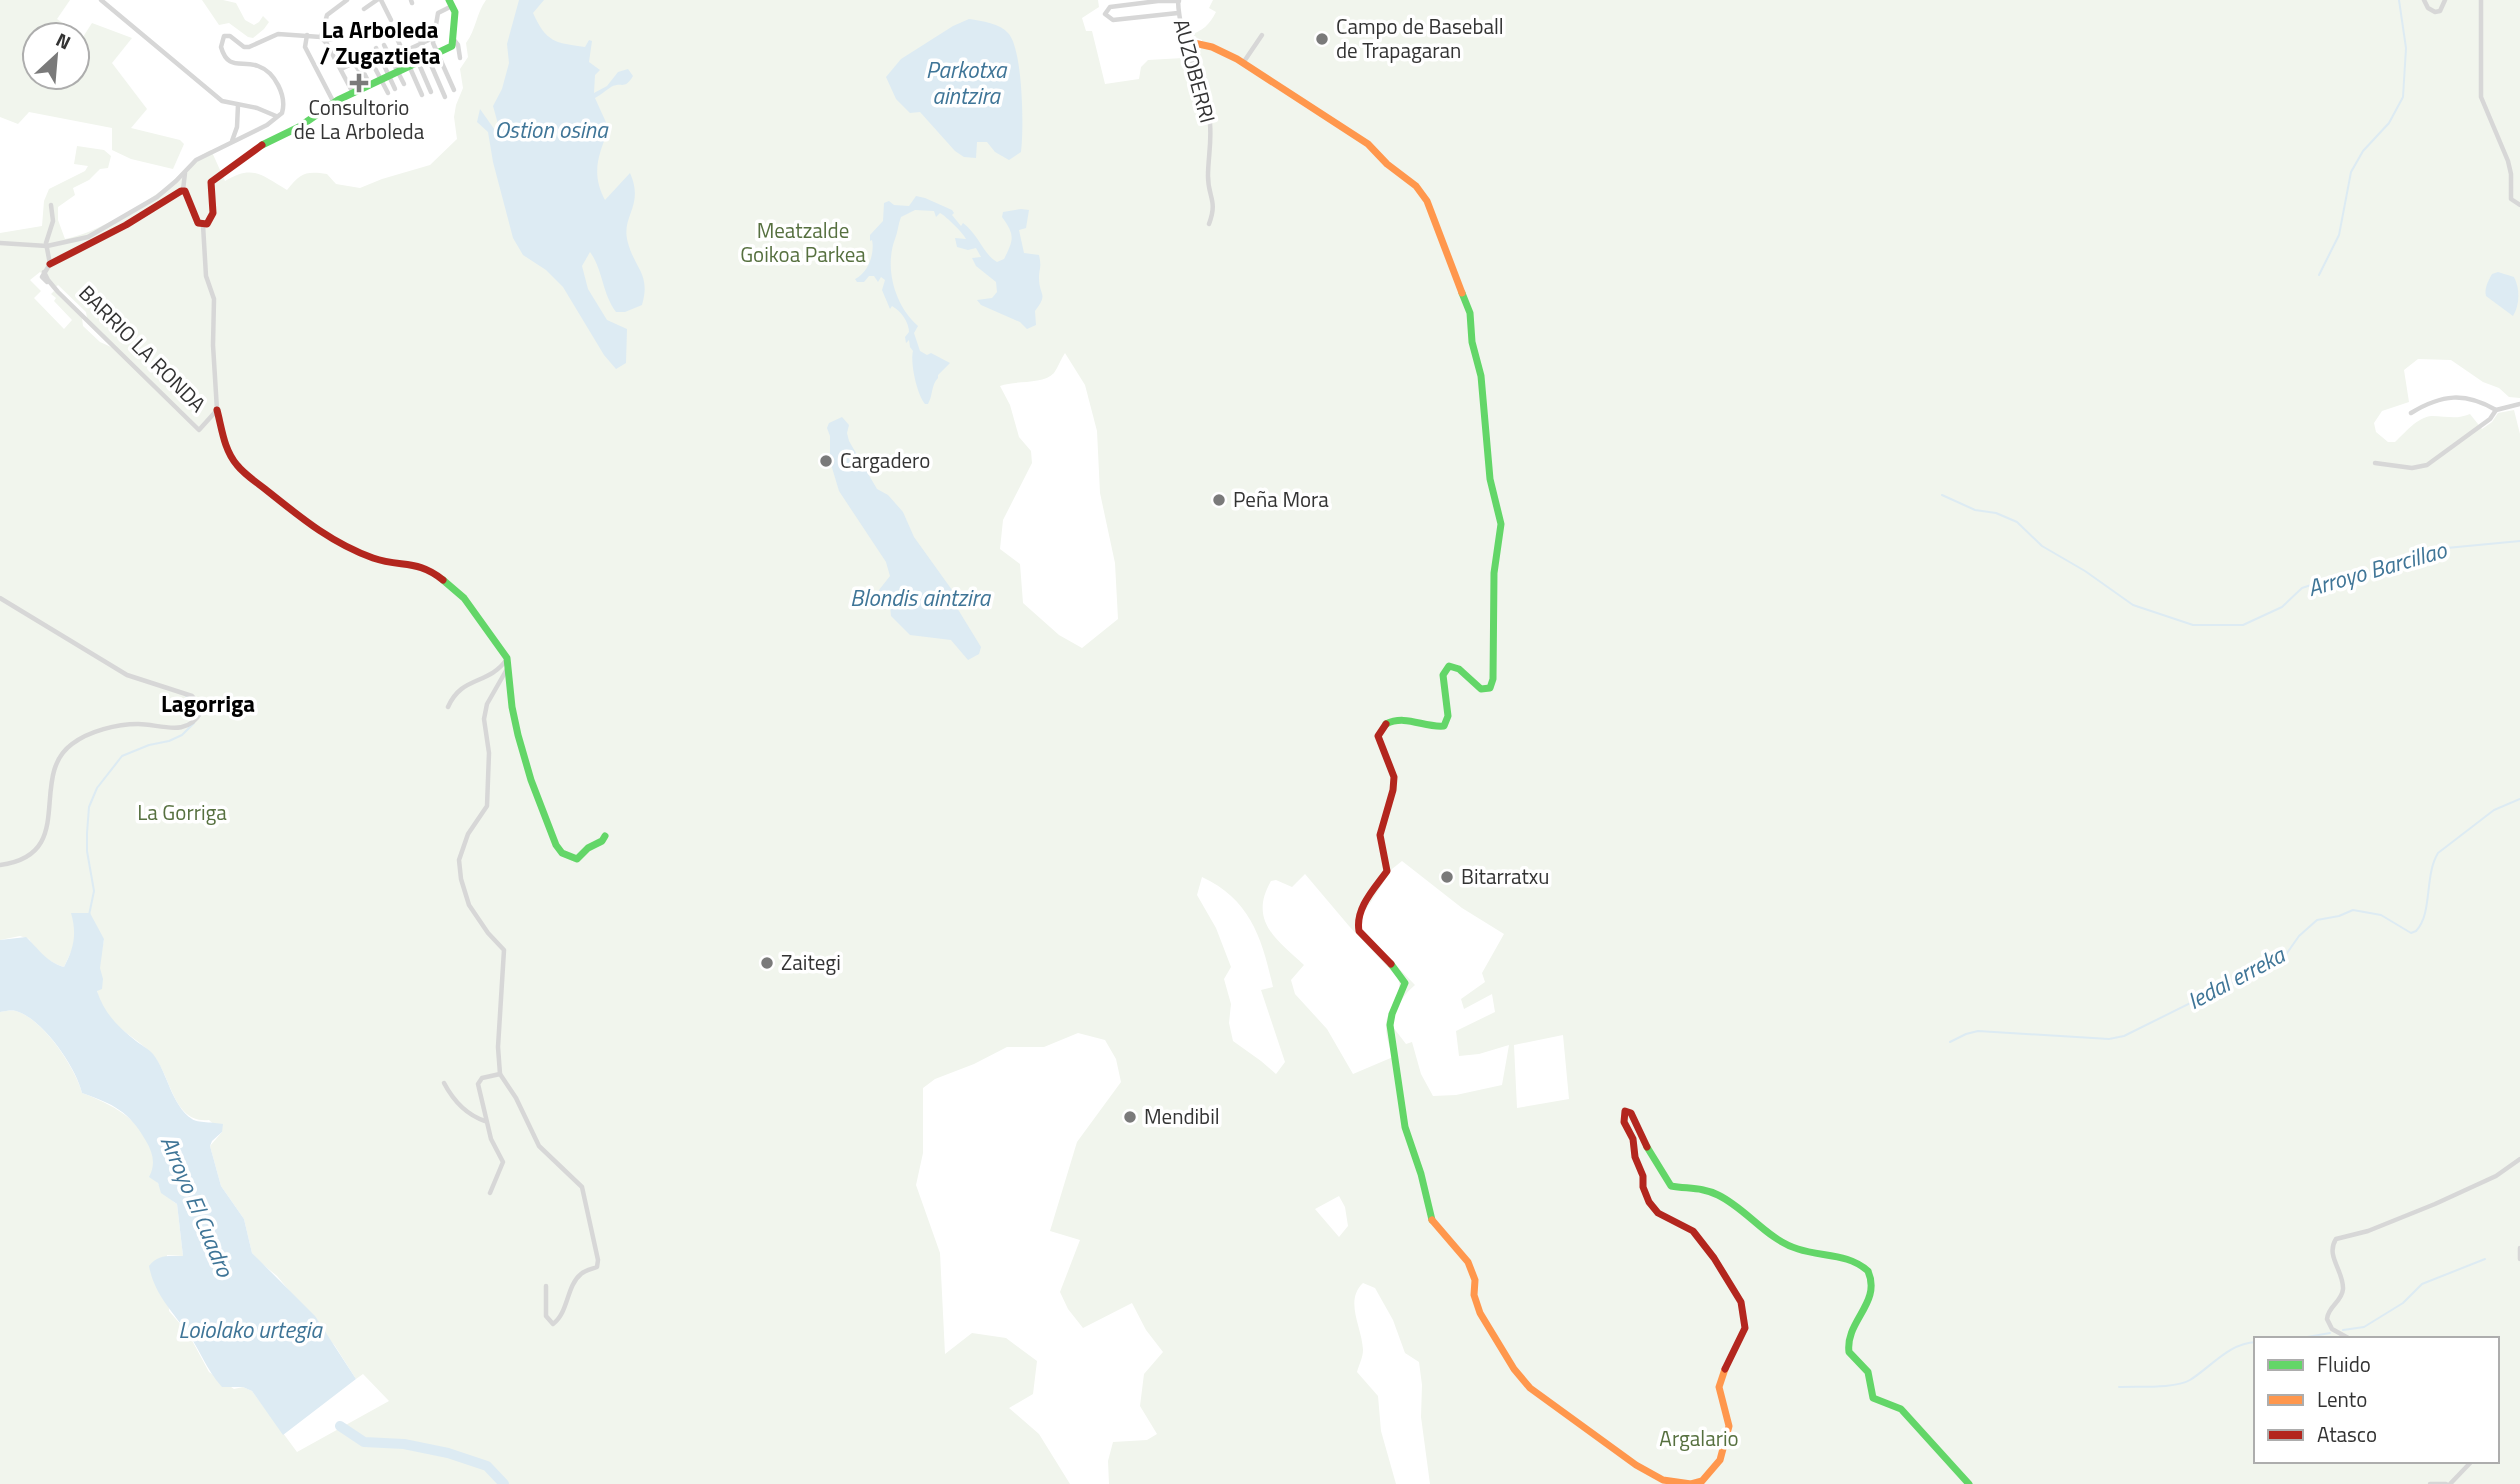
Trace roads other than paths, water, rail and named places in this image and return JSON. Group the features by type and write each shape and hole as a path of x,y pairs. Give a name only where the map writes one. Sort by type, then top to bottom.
{"street":[{"path":"101,0 214,96 227,103 257,108 276,116"},
{"path":"347,0 327,15 323,39 353,93"},
{"path":"364,9 379,0 391,20"},
{"path":"2424,0 2428,8 2435,12 2440,10 2445,0"},
{"path":"2481,0 2481,97 2503,142 2511,174 2513,202 2520,205"},
{"path":"1178,1 1111,7 1105,14 1113,20 1178,13"},
{"name":"AUZOBERRI","path":"1178,1 1185,41 1209,116 1208,177 1214,204 1209,224"},
{"path":"203,225 210,222 213,214 210,187 214,178 266,142 299,127 334,103 428,59 438,54 452,46 455,12 450,2 438,13 433,38 438,54 454,90"},
{"path":"415,28 446,97"},
{"path":"0,243 47,246 88,237 156,197 196,160 267,125 282,113 283,97 270,75 259,66 237,65 228,60 222,51 221,41 228,35 244,47 278,34 335,38"},
{"path":"1243,63 1262,34"},
{"path":"307,35 305,47 334,103"},
{"path":"396,36 422,95"},
{"path":"403,52 433,38"},
{"path":"454,40 460,58"},
{"path":"1185,41 1199,41 1243,63 1368,144 1422,193 1464,295 1472,324 1472,342 1479,364 1490,480 1501,524 1493,573 1493,679 1490,688 1481,689 1475,686 1462,670 1449,666 1443,675 1448,716 1444,726 1427,726 1401,719 1385,725 1380,731 1380,745 1395,780 1380,839 1387,871 1359,914 1356,924 1359,931 1405,983 1392,1014 1391,1034 1405,1127 1421,1174 1432,1220 1468,1262 1475,1280 1474,1296 1480,1313 1514,1369 1530,1388 1623,1456 1663,1480 1681,1484 1702,1481 1710,1474 1720,1460 1729,1426 1719,1387 1723,1372 1745,1328 1741,1302 1714,1258 1693,1231 1658,1213 1648,1202 1643,1176 1635,1157 1633,1139 1624,1122 1623,1116 1625,1111 1628,1111 1632,1114 1650,1154 1671,1186 1697,1188 1717,1195 1737,1207 1770,1238 1789,1246 1850,1259 1866,1267 1872,1278 1873,1293 1870,1303 1852,1326 1848,1338 1849,1352 1853,1360 1870,1375 1873,1398 1901,1409 1969,1484"},
{"path":"384,45 404,85"},
{"path":"376,48 395,89"},
{"path":"412,48 431,92"},
{"path":"367,53 388,93"},
{"path":"341,69 354,63 360,72 363,71 370,85"},
{"path":"231,143 237,127 238,105"},
{"path":"50,286 42,277 50,264 126,225 183,190 185,173"},
{"name":"BARRIO LA RONDA","path":"183,190 188,196 195,219 203,225 206,276 214,299 213,345 217,410 229,453 245,474 313,528 340,544 374,558 429,569 464,598 508,662"},
{"path":"50,264 46,243 53,221 51,205"},
{"name":"BARRIO LA RONDA","path":"44,272 58,292 198,430 217,410"},
{"path":"2411,413 2440,398 2454,397 2482,401 2496,410"},
{"path":"2375,463 2412,468 2427,465 2490,419 2496,410 2520,404"},
{"path":"0,598 127,675 192,696 200,705 201,712 193,722 179,727 169,729 142,724 123,725 102,730 72,743 53,769 48,827 37,849 22,859 0,865"},
{"path":"448,707 463,687 495,673 508,662"},
{"path":"508,662 512,707 518,735 531,780 556,845 562,853 577,859 605,836"},
{"path":"508,662 490,698 484,719 489,753 487,806 468,834 459,860 461,879 469,905 488,933 504,950 498,1047 500,1074 516,1098 539,1146 582,1187 598,1260 597,1267 584,1271 575,1280 559,1319 554,1324 546,1315 547,1286"},
{"path":"490,1193 503,1162 491,1139 479,1091 479,1080 500,1074"},
{"path":"444,1083 453,1098 476,1118 486,1121"},
{"path":"2346,1337 2332,1329 2327,1319 2330,1308 2339,1301 2343,1292 2332,1252 2336,1239 2368,1231 2435,1204 2496,1176 2520,1159"},
{"path":"2520,1248 2520,1259"},
{"path":"2430,1484 2448,1484 2470,1463"}],"water":[{"name":"Ostion osina","path":"519,0 544,0 533,13 542,30 553,39 585,47 589,40 592,41 589,62 600,70 595,75 594,93 607,86 618,72 628,69 633,76 627,83 611,87 595,98 609,129 599,156 597,173 605,200 630,173 635,194 626,233 645,286 642,305 625,312 616,312 590,252 582,266 588,289 607,320 627,329 626,363 616,369 604,355 563,287 546,270 523,255 513,238 488,132 477,122 480,109 497,133 498,124 493,106 502,89 509,63 507,44"},
{"name":"Parkotxa aintzira","path":"969,19 1001,27 1014,43 1020,73 1022,141 1021,152 1009,160 995,152 987,142 977,142 976,158 964,157 955,151 920,112 910,113 896,99 886,77 901,59"},
{"path":"916,196 952,210 952,215 961,226 963,223 997,262 1004,259 1012,237 1002,217 1003,212 1029,210 1026,228 1019,230 1024,253 1039,255 1042,297 1035,311 1036,325 1027,329 1020,322 981,305 977,300 992,298 997,292 996,282 976,266 972,258 981,257 976,248 968,250 957,247 955,238 966,239 940,213 936,217 934,211 915,210 901,217 892,250 891,274 894,286 903,308 918,326 914,333 920,351 927,355 931,353 950,363 938,375 928,404 925,404 919,393 912,363 913,351 909,340 906,343 908,324 892,306 890,309 882,290 885,280 881,277 878,282 874,276 869,276 864,282 857,282 855,279 864,272 870,262 873,245 870,235 883,221 884,203 889,201 894,205 909,206"},
{"path":"2498,272 2514,277 2516,281 2518,302 2513,316 2486,296 2489,279 2492,274"},
{"name":"Blondis aintzira","path":"842,417 849,425 849,441 877,489 888,495 903,512 914,537 952,590 951,598 981,647 979,654 968,660 951,640 910,635 891,616 890,606 880,599 879,590 890,576 886,562 839,491 830,461 830,436 827,428 829,423"},
{"name":"Loiolako urtegia","path":"71,913 90,913 104,939 100,968 102,989 97,991 112,1019 153,1054 185,1113 194,1120 223,1124 222,1132 210,1146 221,1186 244,1219 252,1253 315,1316 356,1379 283,1435 252,1391 243,1387 222,1387 155,1285 149,1266 152,1262 164,1256 183,1256 177,1204 161,1193 158,1183 149,1177 153,1163 152,1154 140,1131 119,1110 82,1093 66,1058 37,1024 16,1011 0,1012 0,940 26,937 47,958 64,967 74,941"}],"waterway":[{"path":"2319,275 2339,235 2351,172 2363,151 2389,123 2403,97 2406,48 2399,0"},
{"name":"Arroyo Barcillao","path":"1942,495 1975,510 1996,513 2017,522 2042,546 2085,571 2133,605 2193,625 2243,625 2282,607 2302,588 2335,577 2354,574 2370,576 2388,565 2436,549 2520,541"},
{"path":"186,696 194,703 196,715"},
{"path":"89,915 94,891 87,851 87,833 89,807 97,788 122,756 149,745 169,741 182,735 194,723"},
{"name":"Iedal erreka","path":"1950,1042 1978,1031 2109,1039 2124,1036 2285,956 2299,936 2317,920 2353,910 2381,915 2411,933 2416,931 2425,914 2431,872 2438,853 2494,810 2520,799"},
{"path":"2343,1330 2364,1327 2403,1303 2422,1284 2485,1259"},
{"path":"2307,1337 2330,1333"},
{"path":"2119,1387 2183,1383 2229,1351 2254,1342"},
{"path":"340,1426 364,1442 404,1444 448,1453 487,1466 504,1484"}],"place":[{"name":"Campo de Baseball de Trapagaran","path":"1322,39"},
{"name":"Consultorio de La Arboleda","path":"359,83"},
{"name":"Cargadero","path":"826,461"},
{"name":"Peña Mora","path":"1219,500"},
{"name":"Bitarratxu","path":"1447,877"},
{"name":"Zaitegi","path":"767,963"},
{"name":"Mendibil","path":"1130,1117"}],"district":[{"name":"La Arboleda / Zugaztieta","path":"380,43"},
{"name":"Lagorriga","path":"208,704"}],"park label":[{"name":"Meatzalde Goikoa Parkea","path":"803,243"},
{"name":"La Gorriga","path":"182,813"},
{"name":"Argalario","path":"1699,1439"}],"water label":[{"name":"Arroyo El Cuadro","path":"197,1206"}]}
